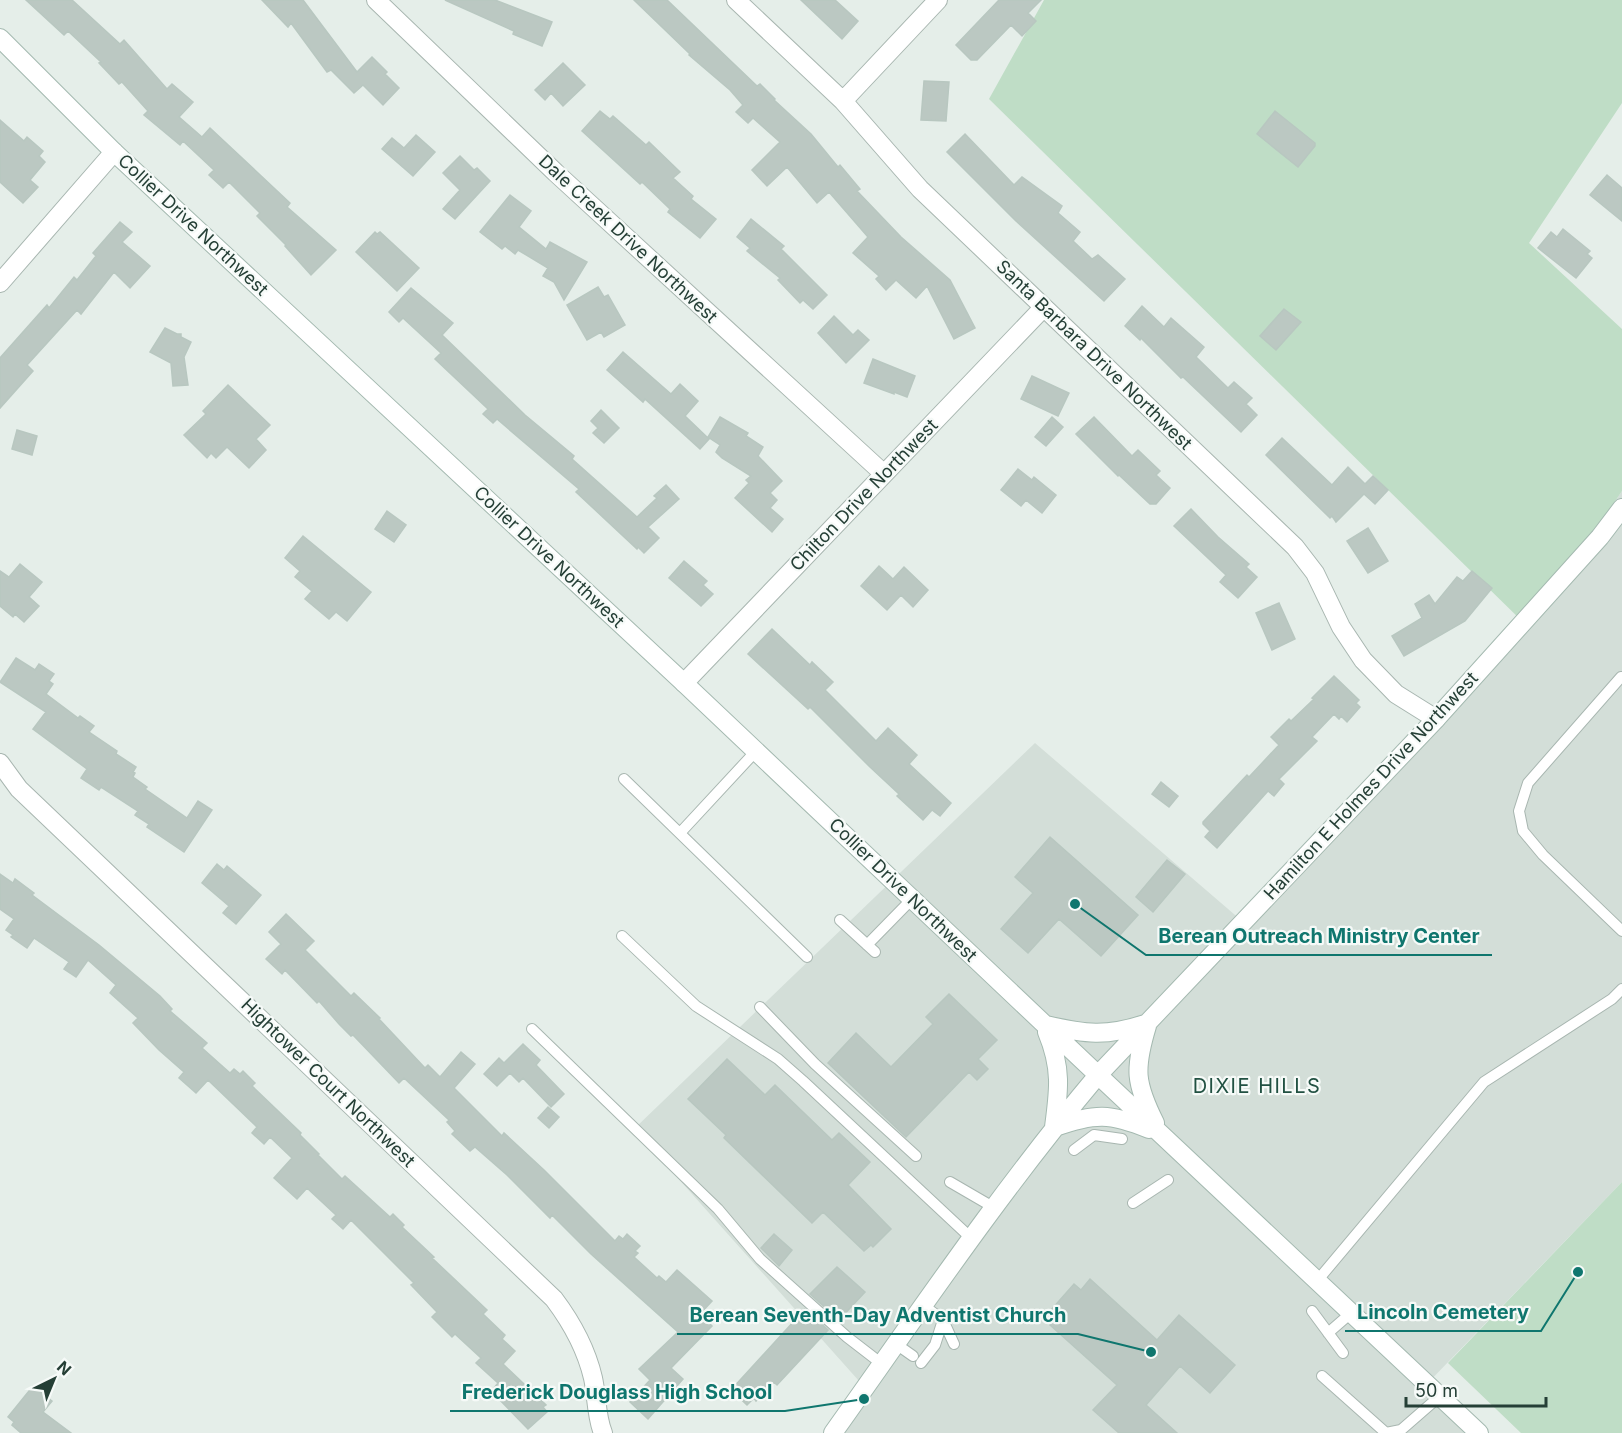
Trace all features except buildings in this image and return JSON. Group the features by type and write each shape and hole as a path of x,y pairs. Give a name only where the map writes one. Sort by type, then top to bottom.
{"main road":[{"name":"Dale Creek Drive Northwest","path":"376,0 556,173 884,474"},
{"name":"Santa Barbara Drive Northwest","path":"736,0 843,101 920,189 1295,547 1315,573 1341,627 1363,660 1396,694 1436,720"},
{"path":"843,101 938,0"},
{"name":"Collier Drive Northwest","path":"0,38 114,152 684,682 1479,1433"},
{"path":"0,283 114,152"},
{"name":"Chilton Drive Northwest","path":"684,682 1043,308"},
{"name":"Hamilton E Holmes Drive Northwest","path":"833,1433 993,1207 1054,1127 1098,1075 1436,720 1600,537 1622,508"},
{"name":"Hightower Court Northwest","path":"0,763 19,789 554,1299 572,1323 585,1350 593,1378 603,1433"},
{"path":"1044,1024 1076,1032 1103,1034 1121,1032 1148,1023"},
{"path":"1148,1023 1139,1053 1138,1075 1142,1097 1159,1133"},
{"path":"1044,1024 1056,1053 1059,1073 1054,1127 1082,1118 1101,1116 1125,1119 1159,1133"}],"lane":[{"path":"1621,677 1528,783 1519,810 1523,831 1543,855 1622,931"},
{"path":"680,833 756,751"},
{"path":"624,778 807,957"},
{"path":"840,920 871,948 912,899"},
{"path":"622,936 696,1006 777,1059 803,1081 970,1239"},
{"path":"1317,1281 1484,1082 1612,999 1622,989"},
{"path":"760,1007 815,1064 916,1156"},
{"path":"532,1029 718,1209 760,1259 847,1337 882,1364"},
{"path":"1074,1150 1094,1135 1122,1139"},
{"path":"1133,1203 1168,1180"},
{"path":"950,1182 993,1207"},
{"path":"923,1305 943,1320 954,1344"},
{"path":"1312,1311 1343,1353"},
{"path":"1328,1333 1351,1313"},
{"path":"896,1344 917,1359 935,1345 943,1320"},
{"path":"1322,1376 1386,1433 1401,1430 1440,1396"}],"shaded area":[{"path":"1622,491 1622,1182 1423,1388 1469,1433 824,1433 859,1381 634,1129 1035,743 1249,927 1529,628"}],"green space":[{"path":"1044,0 1622,0 1622,103 1529,243 1622,329 1622,491 1529,628 989,99"},
{"path":"1622,1182 1622,1433 1521,1433 1448,1363"}],"place":[{"name":"Berean Outreach Ministry Center","path":"1075,904"},
{"name":"Lincoln Cemetery","path":"1578,1272"},
{"name":"Berean Seventh-Day Adventist Church","path":"1151,1352"},
{"name":"Frederick Douglass High School","path":"864,1399"}],"district":[{"name":"DIXIE HILLS","path":"1257,1086"}]}
